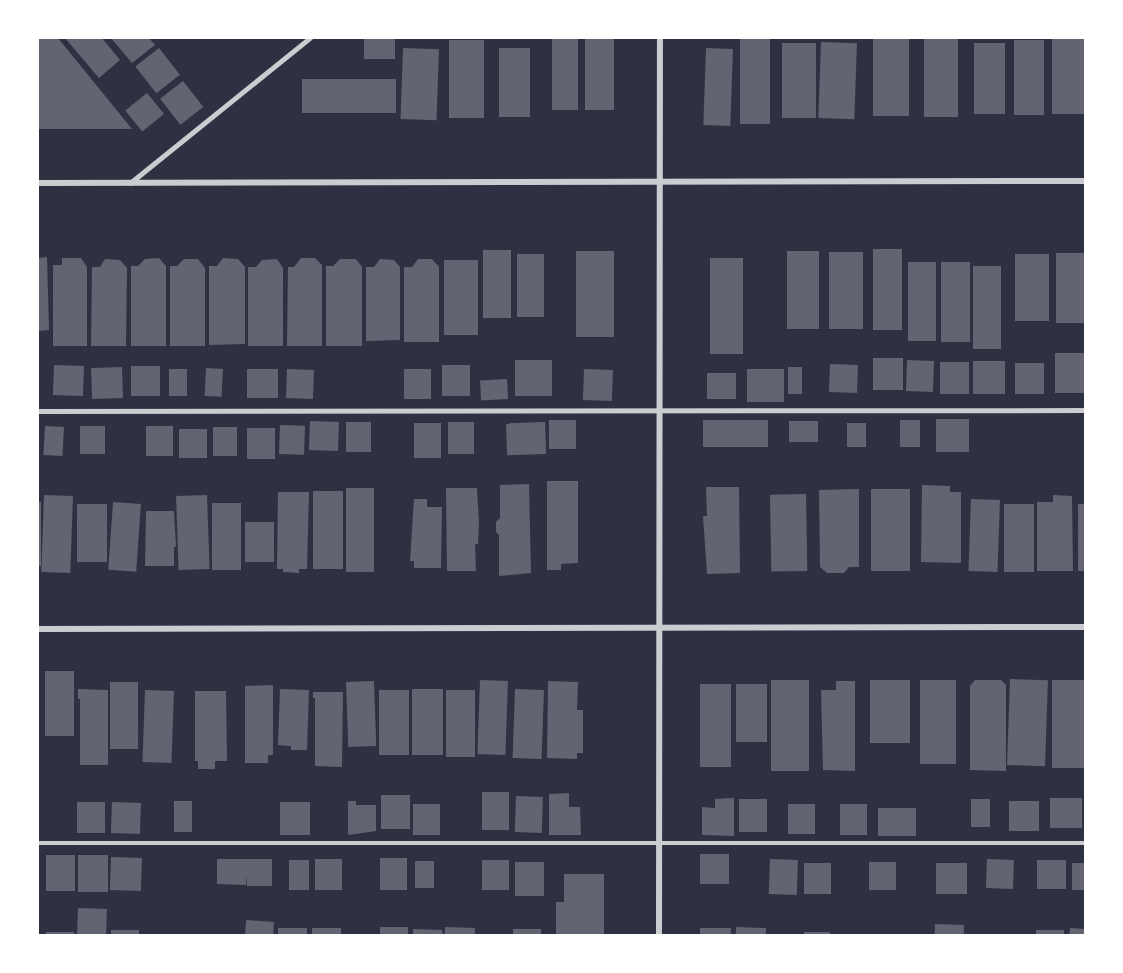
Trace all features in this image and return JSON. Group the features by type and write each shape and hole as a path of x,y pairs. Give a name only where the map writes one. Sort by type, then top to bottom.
{"street":[{"path":"659,936 660,38"},
{"path":"38,183 1086,181"},
{"path":"38,629 1086,627"}],"lane":[{"path":"130,183 310,38"},
{"path":"38,411 1086,410"},
{"path":"38,843 1086,843"}],"building":[{"path":"38,38 58,38 132,129 38,129"},
{"path":"65,38 102,38 120,60 99,78"},
{"path":"111,38 149,38 155,45 132,63"},
{"path":"364,38 395,38 395,59 364,59"},
{"path":"552,38 578,38 578,110 552,110"},
{"path":"585,38 614,38 614,110 585,110"},
{"path":"740,38 770,38 770,124 740,124"},
{"path":"1052,38 1084,38 1084,114 1052,114"},
{"path":"873,39 909,39 909,116 873,116"},
{"path":"924,39 958,39 958,117 924,117"},
{"path":"449,40 484,40 484,118 449,118"},
{"path":"1014,40 1044,40 1044,115 1014,115"},
{"path":"821,42 857,43 854,119 818,118"},
{"path":"782,43 816,43 816,118 782,118"},
{"path":"974,43 1005,43 1005,114 974,114"},
{"path":"159,48 180,75 156,93 135,66"},
{"path":"403,48 439,49 437,120 401,119"},
{"path":"499,48 530,48 530,117 499,117"},
{"path":"706,48 733,49 730,126 703,125"},
{"path":"302,79 396,79 396,113 302,113"},
{"path":"183,81 203,107 180,125 160,99"},
{"path":"147,93 164,114 142,132 125,111"},
{"path":"873,249 902,249 902,330 873,330"},
{"path":"483,250 511,250 511,318 483,318"},
{"path":"576,251 614,251 614,337 576,337"},
{"path":"787,251 819,251 819,329 787,329"},
{"path":"829,252 863,252 863,329 829,329"},
{"path":"1056,253 1086,253 1086,323 1056,323"},
{"path":"517,254 544,254 544,317 517,317"},
{"path":"1015,254 1049,254 1049,321 1015,321"},
{"path":"47,257 49,330 38,331 38,258"},
{"path":"62,258 81,258 87,267 87,346 53,346 53,265 62,265"},
{"path":"159,258 166,266 166,346 131,346 131,266 138,266 145,259"},
{"path":"223,258 238,259 245,267 245,344 209,345 209,266 217,266"},
{"path":"301,258 315,258 322,265 322,346 287,346 288,267 294,267"},
{"path":"710,258 743,258 743,354 710,354"},
{"path":"105,259 120,260 127,268 126,346 91,346 92,267 100,267"},
{"path":"184,259 198,259 205,268 205,346 170,346 170,266 177,266"},
{"path":"277,259 283,268 283,346 248,346 248,267 256,267 262,260"},
{"path":"340,259 356,259 362,267 362,346 326,346 326,266 333,266"},
{"path":"380,259 394,260 400,267 400,340 366,341 366,267 374,267"},
{"path":"418,259 432,259 439,267 439,342 404,342 404,267 412,267"},
{"path":"444,260 478,260 478,335 444,335"},
{"path":"908,262 936,262 936,341 908,341"},
{"path":"941,262 970,262 970,342 941,342"},
{"path":"973,266 1001,266 1001,349 973,349"},
{"path":"1055,353 1086,353 1086,393 1055,393"},
{"path":"873,358 903,358 903,390 873,390"},
{"path":"515,360 552,360 552,396 515,396"},
{"path":"907,360 934,361 933,392 906,391"},
{"path":"973,361 1005,361 1005,394 973,394"},
{"path":"940,362 969,362 969,394 940,394"},
{"path":"1015,363 1044,363 1044,394 1015,394"},
{"path":"830,364 858,365 857,393 829,392"},
{"path":"54,365 84,366 83,396 53,395"},
{"path":"442,365 470,365 470,396 442,396"},
{"path":"131,366 160,366 160,396 131,396"},
{"path":"122,367 123,398 92,399 91,368"},
{"path":"788,367 802,367 802,394 788,394"},
{"path":"206,368 223,369 222,397 205,396"},
{"path":"169,369 187,369 187,396 169,396"},
{"path":"247,369 278,369 278,398 247,398"},
{"path":"287,369 314,370 313,399 286,398"},
{"path":"404,369 431,369 431,399 404,399"},
{"path":"584,369 613,370 612,401 583,400"},
{"path":"747,369 784,369 784,402 747,402"},
{"path":"707,373 736,373 736,399 707,399"},
{"path":"507,379 508,399 481,400 480,380"},
{"path":"936,419 969,419 969,452 936,452"},
{"path":"549,420 576,420 576,449 549,449"},
{"path":"703,420 768,420 768,447 703,447"},
{"path":"900,420 920,420 920,447 900,447"},
{"path":"310,421 339,422 338,451 309,450"},
{"path":"789,421 818,421 818,442 789,442"},
{"path":"346,422 371,422 371,452 346,452"},
{"path":"448,422 474,422 474,454 448,454"},
{"path":"545,422 546,454 507,455 506,423"},
{"path":"414,423 441,423 441,458 414,458"},
{"path":"847,423 866,423 866,447 847,447"},
{"path":"280,425 305,426 304,455 279,454"},
{"path":"45,426 64,427 62,456 43,455"},
{"path":"80,426 105,426 105,454 80,454"},
{"path":"146,426 173,426 173,456 146,456"},
{"path":"213,427 237,427 237,456 213,456"},
{"path":"247,428 275,428 275,459 247,459"},
{"path":"179,429 207,429 207,458 179,458"},
{"path":"547,481 578,481 578,563 561,564 561,570 547,570"},
{"path":"529,484 531,573 499,576 499,535 496,532 496,522 500,518 500,485"},
{"path":"922,485 950,486 950,492 961,492 961,563 921,562"},
{"path":"706,487 739,487 740,573 707,574 703,516 707,516"},
{"path":"346,488 374,488 374,572 346,572"},
{"path":"446,488 477,488 479,522 478,544 475,544 476,571 447,571"},
{"path":"859,489 859,567 849,567 844,573 827,573 820,567 819,490"},
{"path":"871,489 910,489 910,571 871,571"},
{"path":"313,491 343,491 343,569 313,569"},
{"path":"278,492 309,492 307,569 299,569 299,573 283,572 283,569 277,569"},
{"path":"806,494 807,571 771,572 770,495"},
{"path":"44,495 73,496 70,573 41,572"},
{"path":"207,495 210,569 179,570 176,496"},
{"path":"1053,495 1072,496 1073,571 1037,571 1037,502 1053,502"},
{"path":"414,499 427,499 427,507 442,507 441,568 414,568 414,561 410,561"},
{"path":"971,499 1000,500 997,572 968,571"},
{"path":"38,502 41,502 41,566 38,566"},
{"path":"113,502 141,504 136,572 108,570"},
{"path":"212,503 241,503 241,570 212,570"},
{"path":"77,504 107,504 107,562 77,562"},
{"path":"1004,504 1034,504 1034,572 1004,572"},
{"path":"1078,504 1086,504 1086,571 1078,571"},
{"path":"146,511 174,511 176,547 174,547 174,566 145,566"},
{"path":"245,522 274,522 274,562 245,562"},
{"path":"45,671 74,671 74,736 45,736"},
{"path":"1010,679 1048,680 1045,766 1007,765"},
{"path":"480,680 508,681 505,755 477,754"},
{"path":"771,680 809,680 809,771 771,771"},
{"path":"870,680 910,680 910,743 870,743"},
{"path":"920,680 956,680 956,764 920,764"},
{"path":"975,680 1001,680 1006,685 1006,771 970,770 970,686"},
{"path":"1052,680 1086,680 1086,768 1052,768"},
{"path":"374,681 376,746 348,747 346,682"},
{"path":"548,681 578,682 577,710 583,710 583,753 577,753 577,759 547,758"},
{"path":"836,681 855,681 855,771 823,770 821,690 836,690"},
{"path":"110,682 138,682 138,749 110,749"},
{"path":"700,684 731,684 731,767 700,767"},
{"path":"736,684 767,684 767,742 736,742"},
{"path":"273,685 273,755 268,755 268,763 245,763 245,686"},
{"path":"78,689 108,690 108,765 80,765"},
{"path":"280,689 309,690 307,750 291,750 291,746 278,745"},
{"path":"412,689 443,689 443,755 412,755"},
{"path":"515,689 544,690 542,759 513,758"},
{"path":"145,690 174,691 171,763 142,762"},
{"path":"379,690 409,690 409,755 379,755"},
{"path":"446,690 475,690 475,757 446,757"},
{"path":"195,691 226,691 227,761 215,761 215,769 198,769 198,761 195,761"},
{"path":"313,692 343,692 342,767 315,766 315,698 313,698"},
{"path":"482,792 509,792 509,830 482,830"},
{"path":"569,793 569,807 580,807 581,835 549,835 549,794"},
{"path":"381,795 410,795 410,829 381,829"},
{"path":"516,796 543,797 542,833 515,832"},
{"path":"734,798 734,836 702,835 702,807 715,808 715,799"},
{"path":"1050,798 1082,798 1082,828 1050,828"},
{"path":"739,799 767,799 767,832 739,832"},
{"path":"971,799 990,799 990,827 971,827"},
{"path":"174,801 192,801 192,832 174,832"},
{"path":"348,801 356,801 356,805 376,805 376,831 348,835"},
{"path":"1009,801 1039,801 1039,831 1009,831"},
{"path":"77,802 105,802 105,833 77,833"},
{"path":"112,802 141,803 140,834 111,833"},
{"path":"280,802 310,802 310,835 280,835"},
{"path":"413,804 440,804 440,835 413,835"},
{"path":"788,804 815,804 815,834 788,834"},
{"path":"840,804 867,804 867,835 840,835"},
{"path":"878,808 916,808 916,836 878,836"},
{"path":"700,854 729,854 729,884 700,884"},
{"path":"46,855 75,855 75,891 46,891"},
{"path":"78,855 108,855 108,892 78,892"},
{"path":"111,857 142,858 141,891 110,890"},
{"path":"380,858 407,858 407,890 380,890"},
{"path":"217,859 272,859 272,886 247,886 247,876 246,885 217,884"},
{"path":"315,859 342,859 342,890 315,890"},
{"path":"770,859 798,860 797,895 769,894"},
{"path":"987,859 1014,860 1013,889 986,888"},
{"path":"289,860 309,860 309,890 289,890"},
{"path":"482,860 509,860 509,890 482,890"},
{"path":"1037,860 1066,860 1066,889 1037,889"},
{"path":"415,861 434,861 434,888 415,888"},
{"path":"515,862 544,862 544,896 515,896"},
{"path":"869,862 896,862 896,890 869,890"},
{"path":"804,863 831,863 831,894 804,894"},
{"path":"936,863 967,863 967,894 936,894"},
{"path":"1072,863 1086,863 1086,890 1072,890"},
{"path":"564,874 604,874 604,936 556,936 556,902 564,902"},
{"path":"78,908 107,909 106,936 77,936"},
{"path":"246,920 274,922 273,936 245,934"},
{"path":"935,924 964,925 964,936 935,936"},
{"path":"380,927 408,927 408,936 380,936"},
{"path":"445,927 475,928 475,936 445,936"},
{"path":"736,927 766,928 766,936 736,936"},
{"path":"278,928 307,928 307,936 278,936"},
{"path":"312,928 341,928 341,936 312,936"},
{"path":"700,928 731,928 731,936 700,936"},
{"path":"1070,928 1086,929 1085,936 1069,936"},
{"path":"413,929 442,930 443,936 413,936"},
{"path":"513,929 541,929 541,936 513,936"},
{"path":"111,930 139,930 139,936 111,936"},
{"path":"1036,930 1064,930 1064,936 1036,936"},
{"path":"46,932 74,932 74,936 46,936"},
{"path":"804,932 830,932 830,936 804,936"}]}
